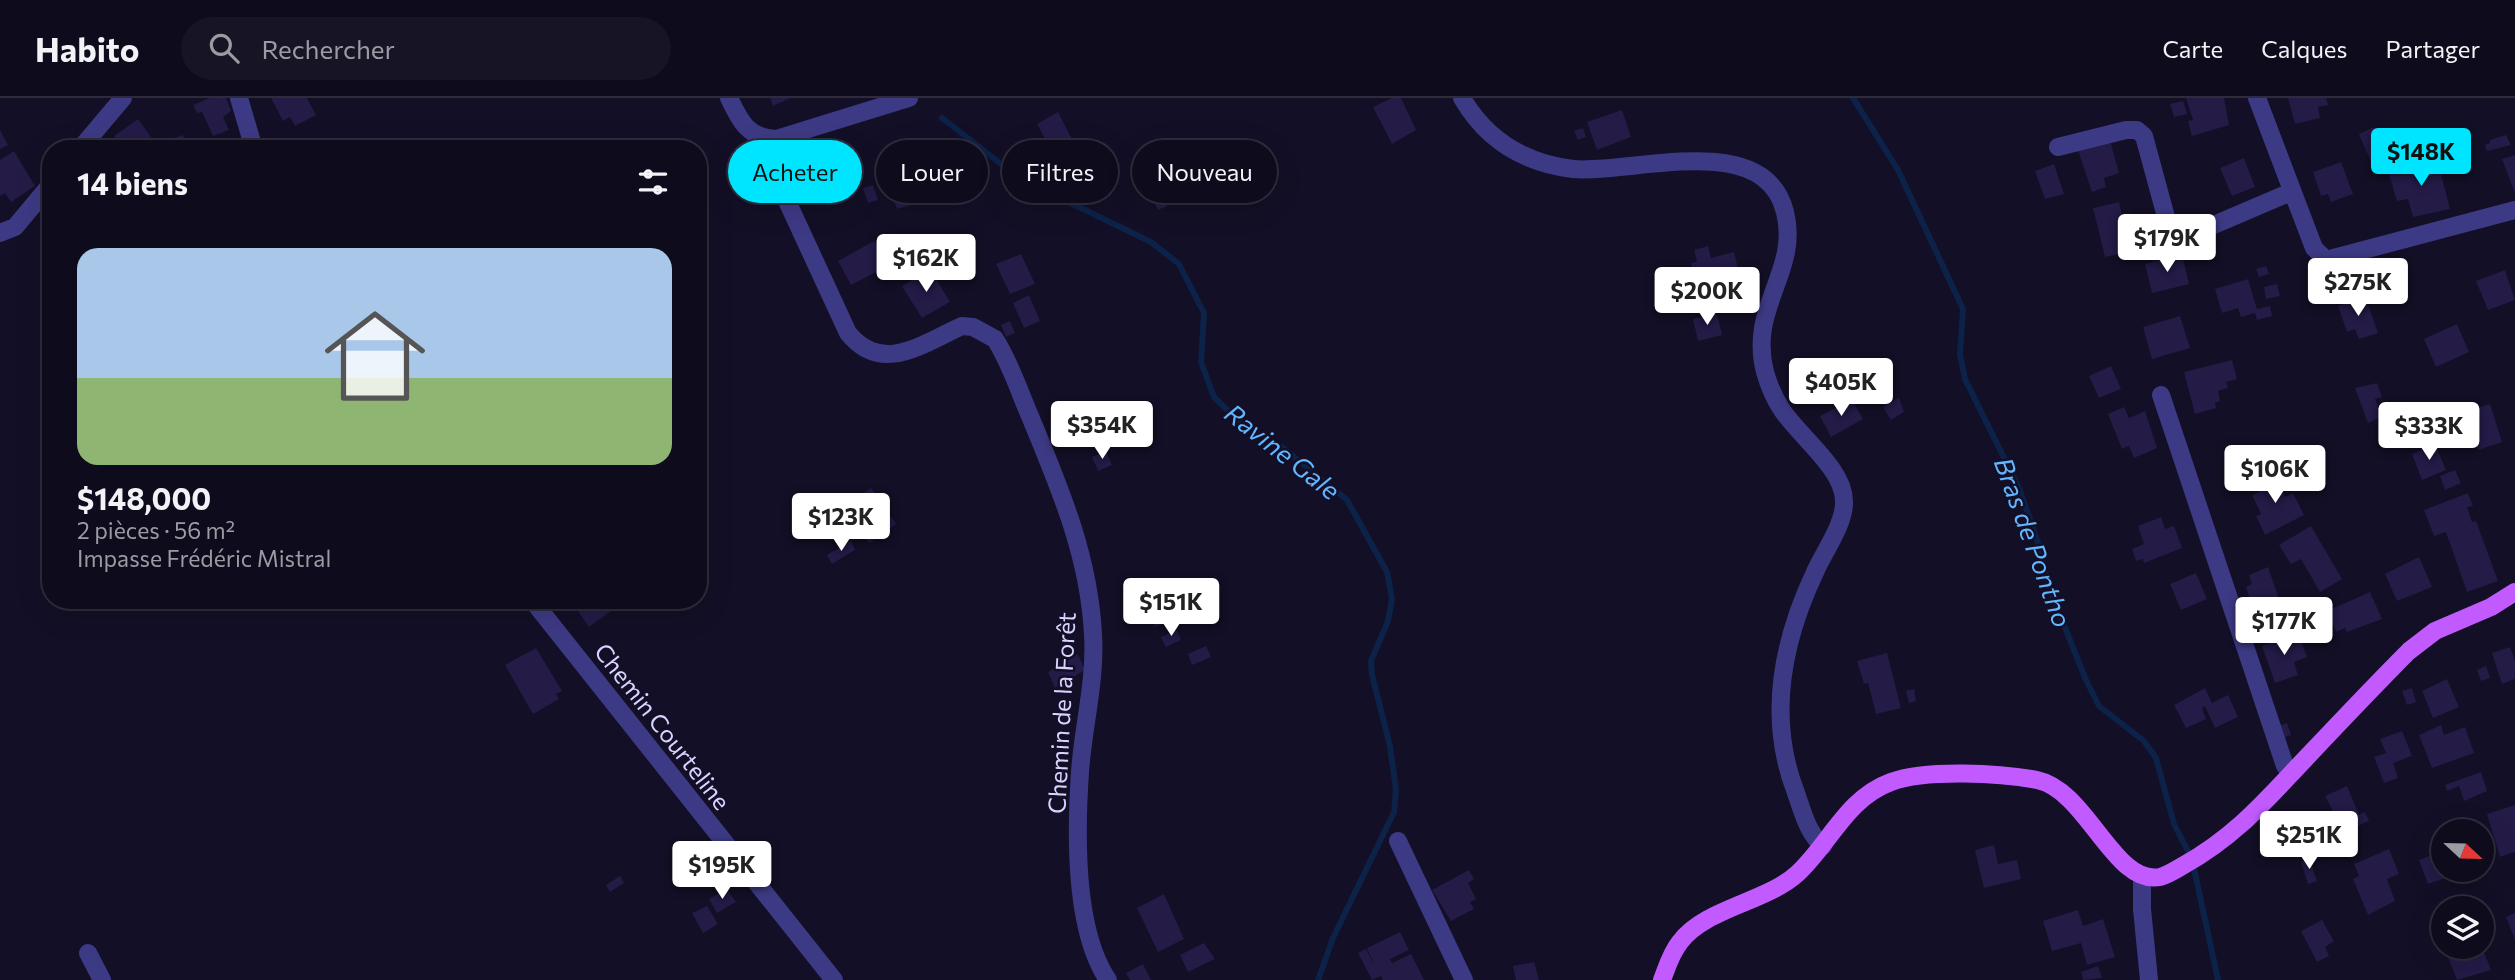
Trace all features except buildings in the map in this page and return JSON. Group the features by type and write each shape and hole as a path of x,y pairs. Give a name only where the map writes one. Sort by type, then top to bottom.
{"main road":[{"path":"1662,980 1681,940 1702,924 1796,875 1823,846 1857,801 1888,783 1910,776 1931,774 2041,780 2062,790 2127,867 2142,877 2162,877 2218,846 2259,808 2409,651 2435,631 2491,607 2515,592"}],"street":[{"path":"87,140 122,98"},
{"path":"239,98 251,140"},
{"path":"730,98 741,123 757,136 790,137 909,98"},
{"path":"1462,98 1474,118 1495,139 1518,155 1576,169 1705,159 1757,176 1773,189 1785,210 1788,233 1785,264 1766,306 1762,327 1764,368 1770,390 1783,412 1835,474 1844,502 1841,517 1804,595 1792,630 1780,693 1781,733 1789,774 1814,839 1823,846"},
{"path":"2258,98 2291,192 2317,254 2332,261 2515,210"},
{"path":"2058,147 2126,130 2137,130 2144,136 2169,228 2177,234 2188,236 2291,192"},
{"name":"Chemin de la Forêt","path":"757,136 848,333 858,345 884,356 898,354 962,326 973,327 995,339 1071,514 1090,595 1094,638 1092,683 1080,772 1083,912 1089,940 1108,980"},
{"path":"0,233 15,227 42,195"},
{"path":"2161,395 2285,766 2292,772"},
{"name":"Chemin Courteline","path":"539,609 834,980"},
{"path":"1398,841 1464,980"},
{"path":"2142,877 2142,909 2149,980"},
{"path":"88,953 102,980"}],"waterway":[{"name":"Bras de Pontho","path":"1853,98 1898,170 1963,309 1960,355 1965,379 2019,488 2041,551 2048,585 2086,680 2099,706 2144,741 2156,758 2174,824 2192,859 2218,980"},
{"name":"Ravine Gale","path":"942,118 1019,178 1151,242 1179,264 1204,313 1201,362 1214,397 1245,427 1282,447 1347,500 1387,572 1392,599 1388,621 1371,661 1390,746 1396,790 1394,812 1333,938 1318,980"}]}
